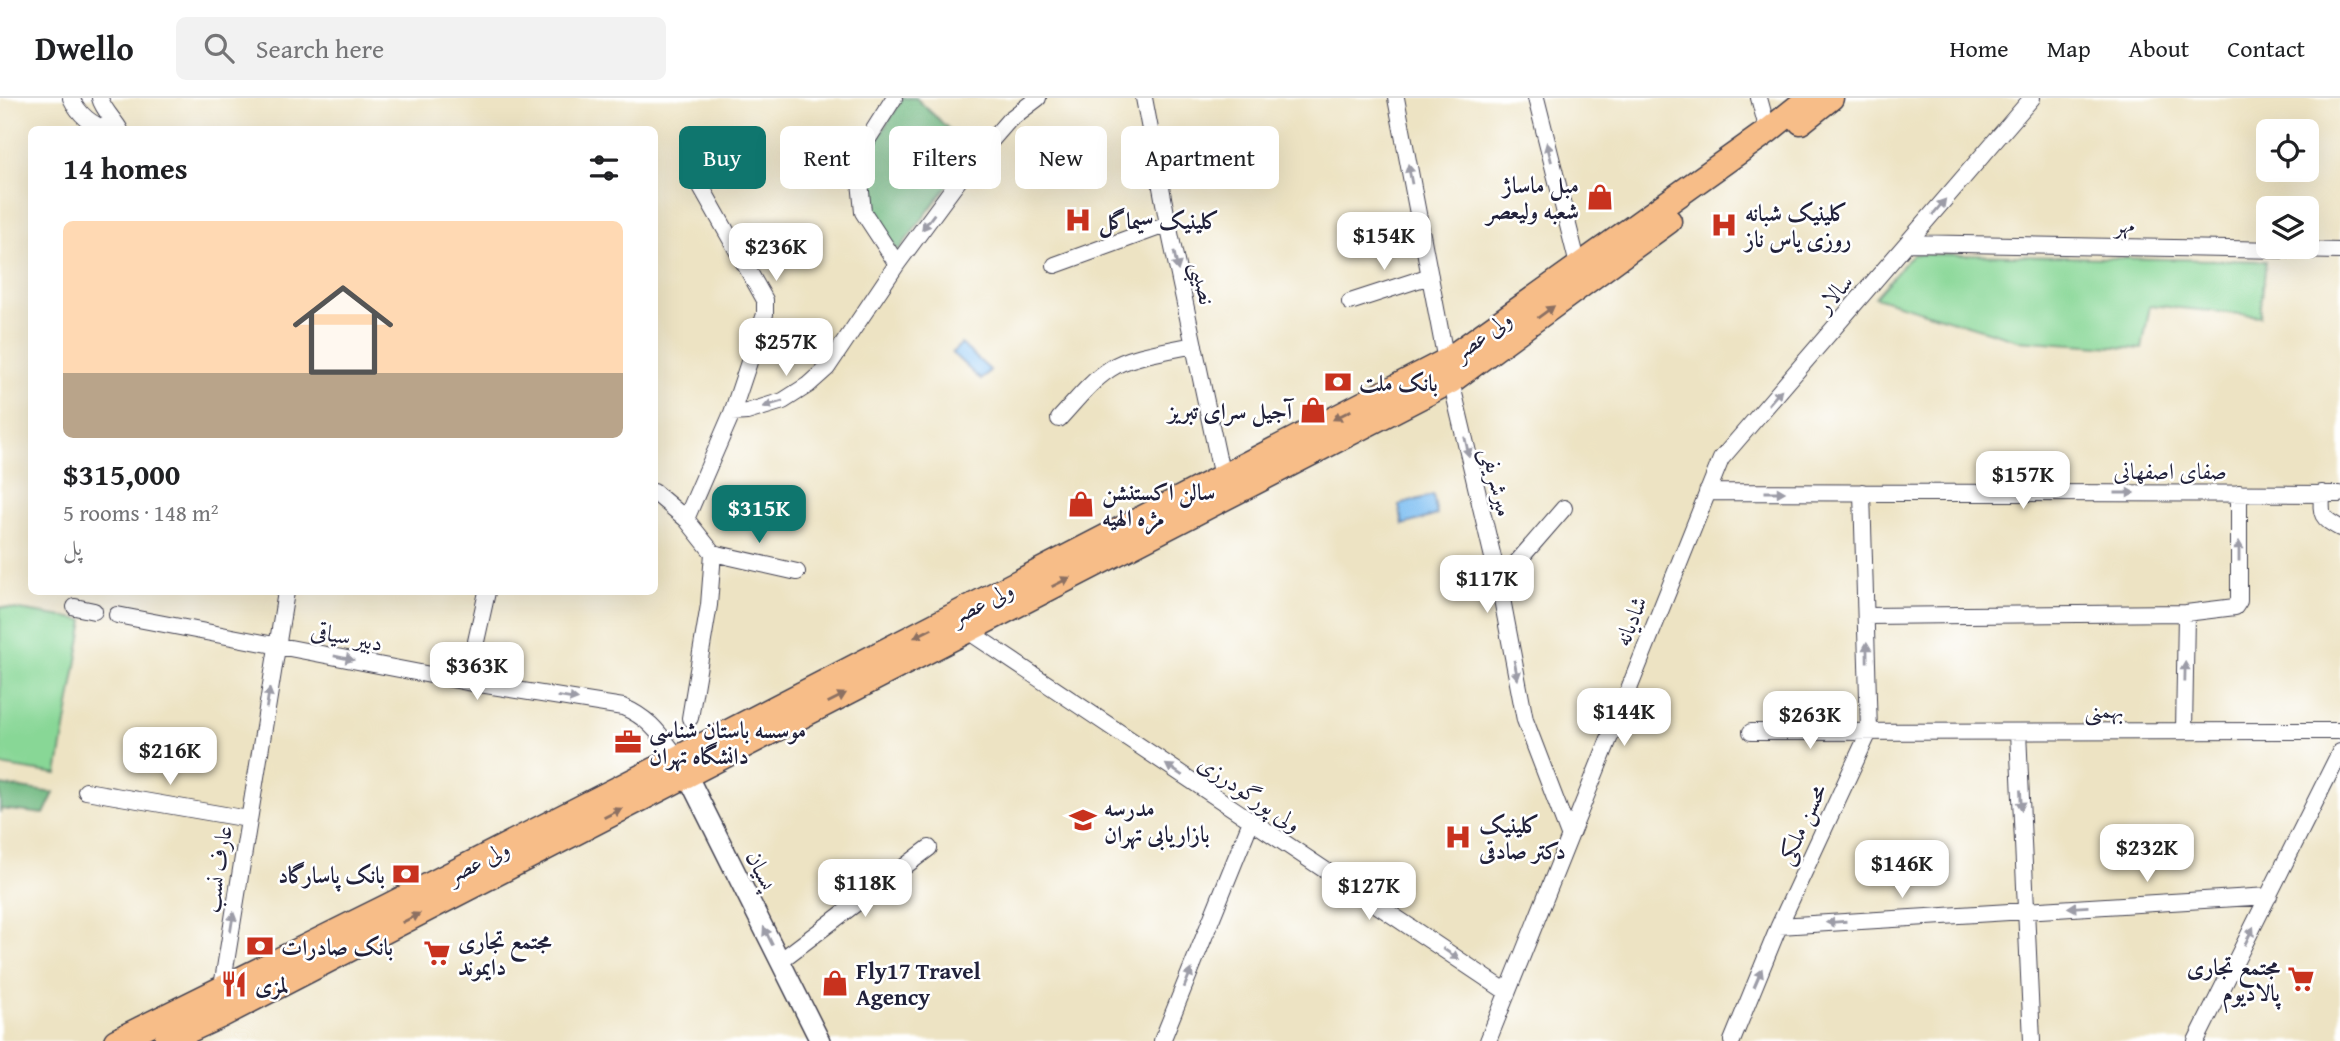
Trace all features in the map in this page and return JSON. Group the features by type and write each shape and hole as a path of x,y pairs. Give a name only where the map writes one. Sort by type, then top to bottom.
{"main road":[{"name":"ولی عصر","path":"116,1041 678,758 1222,478 1449,371 1578,265 1768,131 1809,98"},
{"name":"ولی عصر","path":"166,1041 220,1016 968,631 1449,371 1769,148 1831,98"}],"street":[{"path":"71,98 87,120 100,126"},
{"path":"100,98 118,126"},
{"path":"894,98 868,139 858,161 863,212 897,264"},
{"path":"732,413 747,412 783,401 808,385 827,368 897,264 970,165 1009,120 1038,98"},
{"name":"نصیبی","path":"1144,98 1167,224 1222,478"},
{"name":"میرشریفی","path":"1396,98 1449,371 1499,583 1525,720 1570,835"},
{"path":"1536,98 1578,265"},
{"path":"1759,98 1768,131"},
{"name":"سالار","path":"1707,492 1721,459 2032,98"},
{"path":"687,519 732,413 765,314 765,300 702,189"},
{"path":"1055,265 1167,224"},
{"name":"مهر","path":"1909,243 2340,251"},
{"path":"1350,302 1430,276"},
{"path":"1059,419 1097,378 1112,367 1194,345"},
{"name":"صفای اصفهانی","path":"1707,492 2340,494"},
{"name":"شادیانه","path":"1488,1041 1707,492"},
{"name":"محسن ملکی","path":"1732,1041 1779,926 1869,732 1862,492"},
{"path":"1866,616 2186,613 2235,607 2239,601 2239,493"},
{"path":"2322,494 2321,514 2340,528"},
{"path":"658,495 687,519 713,553 797,572"},
{"path":"1499,583 1564,508"},
{"path":"690,718 709,605 713,553"},
{"name":"عارف نسب","path":"220,1016 221,990 285,595"},
{"path":"467,682 486,595"},
{"path":"75,607 94,611"},
{"path":"2184,731 2186,613"},
{"name":"دبیر سیاقی","path":"117,615 467,682 623,707 640,714 652,724 678,758"},
{"name":"ولی پورگودرزی","path":"968,631 1507,992"},
{"name":"بهمنی","path":"1751,732 2340,731"},
{"path":"2018,732 2032,1041"},
{"path":"2196,1041 2340,752"},
{"name":"پسیان","path":"678,758 820,1041"},
{"path":"86,791 248,819"},
{"path":"1162,1041 1251,821"},
{"path":"780,961 929,848"},
{"path":"1779,926 2269,895"}],"green space":[{"path":"903,98 916,98 946,126 889,126 889,189 945,189 898,251 869,208 867,189 875,189 875,143"},
{"path":"1913,254 2266,261 2260,316 2150,305 2142,349 2017,340 1875,297"},
{"path":"0,607 84,620 57,774 0,765"},
{"path":"0,785 54,793 44,814 1,809 0,813"}],"water":[{"path":"961,344 990,370 981,380 952,353"},
{"path":"1433,495 1437,515 1403,525 1399,505"}],"place":[{"name":"مبل ماساژ شعبه ولیعصر","path":"1600,197"},
{"name":"کلینیک سیماگل","path":"1078,220"},
{"name":"کلینیک شبانه روزی یاس ناز","path":"1724,225"},
{"name":"بانک ملت","path":"1338,382"},
{"name":"آجیل سرای تبریز","path":"1313,410"},
{"name":"سالن اکستنشن مژه الهیه","path":"1081,504"},
{"name":"موسسه باستان شناسی دانشگاه تهران","path":"628,742"},
{"name":"مدرسه بازاریابی تهران","path":"1083,820"},
{"name":"کلینیک دکتر صادقی","path":"1458,837"},
{"name":"بانک پاسارگاد","path":"406,874"},
{"name":"بانک صادرات","path":"260,946"},
{"name":"مجتمع تجاری دایموند","path":"437,953"},
{"name":"مجتمع تجاری پالادیوم","path":"2301,979"},
{"name":"Fly17 Travel Agency","path":"835,983"},
{"name":"لمزی","path":"234,984"}]}
